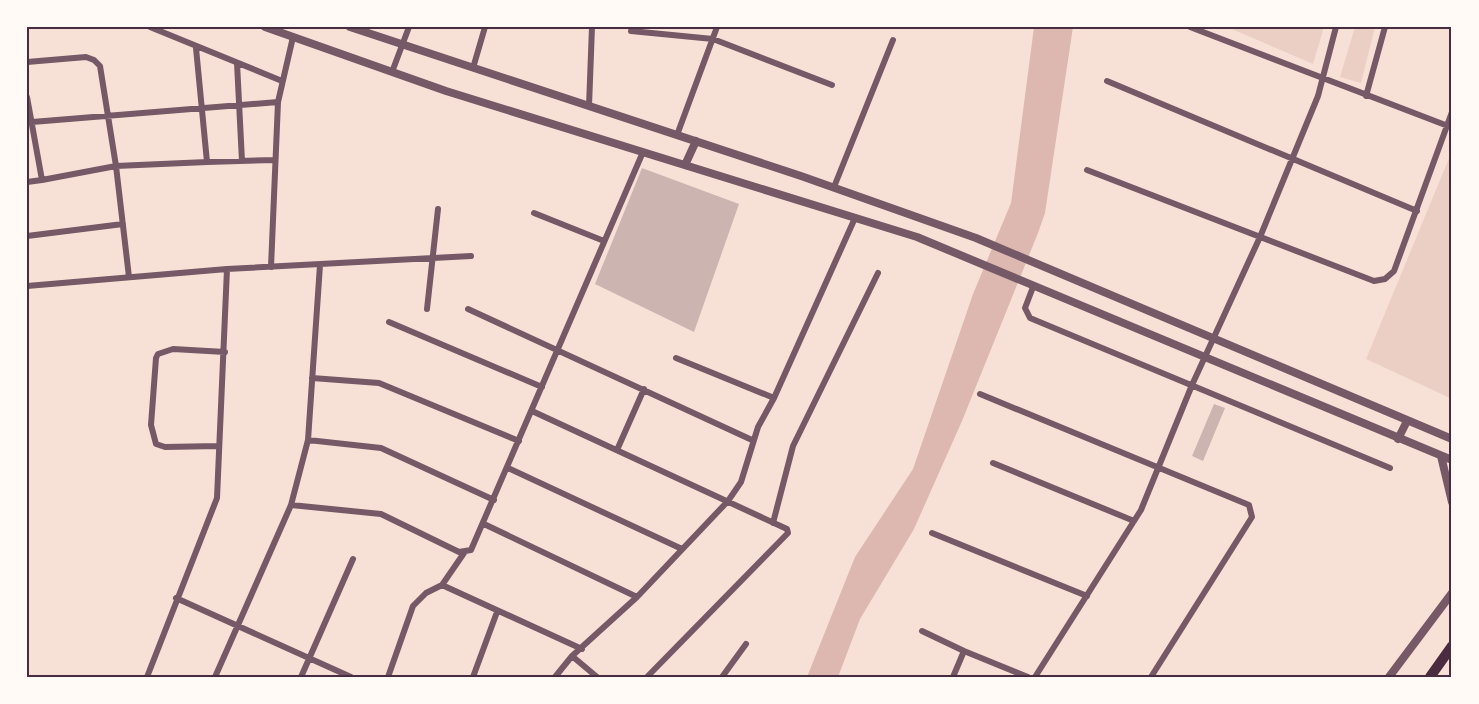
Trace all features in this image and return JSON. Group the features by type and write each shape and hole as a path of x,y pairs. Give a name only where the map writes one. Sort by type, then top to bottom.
{"highway":[{"path":"1430,677 1452,646"}],"street":[{"path":"150,27 196,48 282,81"},
{"path":"265,27 392,72 917,237 1452,460"},
{"path":"350,27 696,141 976,238 1452,439"},
{"path":"392,72 409,27"},
{"path":"472,68 485,27"},
{"path":"589,106 592,27"},
{"path":"677,135 717,27"},
{"path":"1190,27 1449,126"},
{"path":"1035,677 1134,521 1161,467 1192,385 1215,340 1292,159 1323,79 1336,27"},
{"path":"1366,96 1386,27"},
{"path":"631,31 713,39 832,85"},
{"path":"271,267 278,102 293,37"},
{"path":"834,188 893,40"},
{"path":"196,48 207,162"},
{"path":"27,62 86,57 94,60 100,66 116,166 129,277"},
{"path":"237,63 242,161"},
{"path":"1107,81 1417,211"},
{"path":"27,97 42,180"},
{"path":"32,122 278,102"},
{"path":"1087,170 1374,281 1385,279 1394,271 1449,126 1452,112"},
{"path":"685,165 696,141"},
{"path":"388,677 413,606 426,593 442,585 464,553 473,548 643,152"},
{"path":"27,182 116,166 275,160"},
{"path":"427,309 438,209"},
{"path":"534,213 604,241"},
{"path":"555,677 572,656 637,597 728,501 747,467 753,440 855,218"},
{"path":"27,236 123,224"},
{"path":"27,286 227,269 471,256"},
{"path":"215,677 291,505 308,440 320,264"},
{"path":"147,677 176,598 213,514 219,489 218,446 225,352 227,269"},
{"path":"773,523 793,447 878,273"},
{"path":"1031,286 1025,308 1030,318 1390,468"},
{"path":"468,309 753,440"},
{"path":"389,322 542,387"},
{"path":"218,446 165,447 156,444 151,425 154,380 156,358 162,350 225,352"},
{"path":"676,358 774,398"},
{"path":"312,378 380,383 519,441"},
{"path":"617,450 644,388"},
{"path":"980,394 1246,502 1252,518 1151,677"},
{"path":"532,411 787,529 788,536 647,677"},
{"path":"1398,439 1407,420"},
{"path":"308,440 381,448 494,500"},
{"path":"1441,456 1452,502"},
{"path":"993,463 1134,521"},
{"path":"508,468 682,549"},
{"path":"291,505 381,514 464,553"},
{"path":"484,524 637,597"},
{"path":"932,533 1087,596"},
{"path":"302,677 353,559"},
{"path":"442,585 582,649"},
{"path":"1389,677 1452,593"},
{"path":"176,598 351,677"},
{"path":"473,677 497,612"},
{"path":"922,631 1029,677"},
{"path":"722,677 746,644"},
{"path":"953,677 964,651"},
{"path":"572,656 597,677"}],"shaded area":[{"path":"1034,27 1073,27 1045,213 962,421 914,529 860,619 838,677 807,677 855,557 913,469 973,294 1011,203"},
{"path":"1227,27 1324,27 1313,64"},
{"path":"1355,27 1375,27 1361,83 1340,77"},
{"path":"1452,151 1452,399 1366,359"}],"building":[{"path":"642,168 739,204 694,332 595,284"},
{"path":"1214,404 1225,408 1203,461 1192,456"}]}
